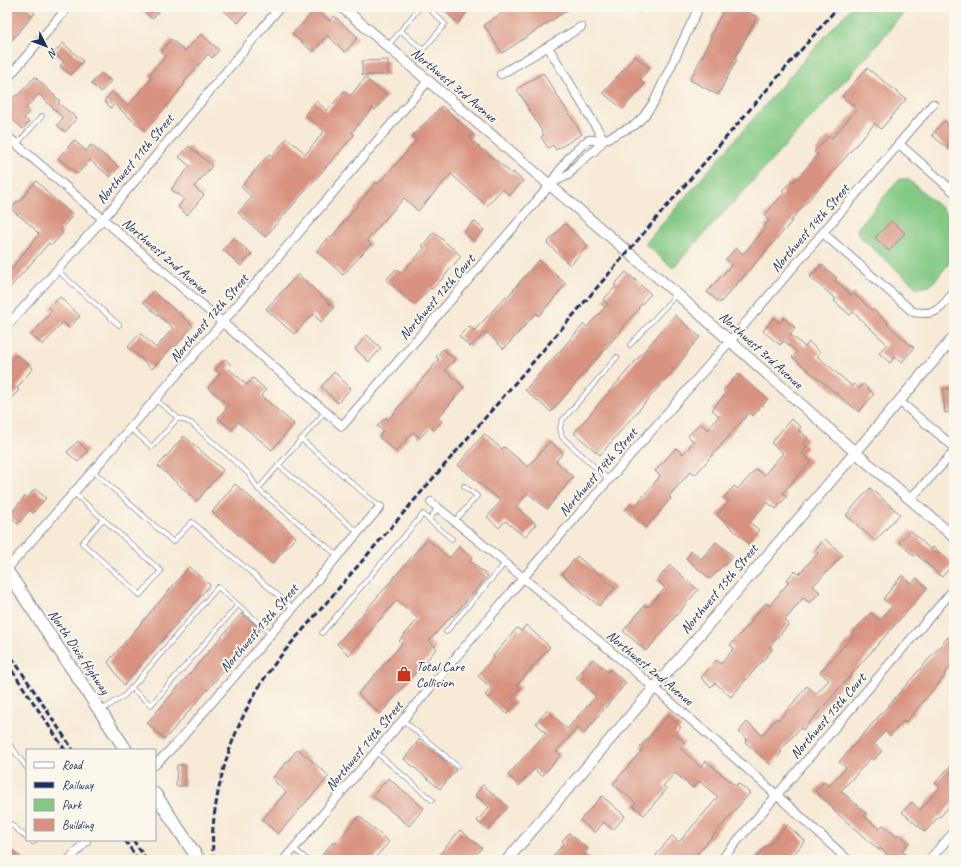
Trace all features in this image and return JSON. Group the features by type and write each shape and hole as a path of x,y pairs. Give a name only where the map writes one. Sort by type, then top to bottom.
{"main road":[{"name":"North Dixie Highway","path":"7,570 125,749"},
{"path":"156,796 199,860"}],"street":[{"path":"7,79 68,7"},
{"name":"Northwest 11th Street","path":"7,326 103,219 280,7"},
{"name":"Northwest 3rd Avenue","path":"342,7 550,184 954,537"},
{"path":"550,184 568,175 604,140 635,125 644,116 651,107 699,7"},
{"path":"501,74 581,27"},
{"path":"548,47 604,140"},
{"name":"Northwest 12th Street","path":"7,570 222,323 428,81"},
{"name":"Northwest 14th Street","path":"284,860 523,578 730,341 933,104"},
{"name":"Northwest 2nd Avenue","path":"7,136 342,426"},
{"path":"550,184 576,150 588,140 604,140"},
{"path":"899,144 954,192"},
{"name":"Northwest 12th Court","path":"342,426 550,184"},
{"path":"823,233 913,312 925,314 939,310 954,292"},
{"name":"Northwest 15th Street","path":"507,860 954,337"},
{"path":"899,401 954,447"},
{"path":"910,498 954,452"},
{"name":"Northwest 2nd Avenue","path":"431,502 654,687 778,795 848,860"},
{"name":"Northwest 13th Street","path":"156,764 178,742 380,507"},
{"name":"Northwest 15th Court","path":"722,860 954,589"},
{"path":"930,860 954,832"},
{"path":"69,860 85,841"}],"lane":[{"path":"388,47 420,7 428,8 445,24 423,50 401,31"},
{"path":"17,145 42,116"},
{"path":"57,270 119,325"},
{"path":"630,344 677,294"},
{"path":"609,480 562,437 560,428 562,422 617,357"},
{"path":"155,399 178,418 191,423 248,473 258,489 338,556"},
{"path":"258,489 325,412"},
{"path":"130,428 152,447 178,418"},
{"path":"301,440 380,507"},
{"path":"278,465 358,532"},
{"path":"92,471 173,542 192,522 293,608"},
{"path":"454,522 477,496 464,486"},
{"path":"73,493 103,519 161,571 140,595 82,543 103,519"},
{"path":"429,520 438,508"},
{"path":"322,633 423,514 452,539"},
{"path":"446,632 505,563"},
{"path":"100,711 124,696 218,588 271,634"},
{"path":"131,688 152,705 238,605"},
{"path":"403,720 457,766"},
{"path":"7,742 26,767"},
{"path":"376,752 432,800"},
{"path":"7,821 26,837"},
{"path":"294,849 308,860"}],"green space":[{"path":"852,7 908,7 872,51 673,268 645,244 816,46"},
{"path":"899,179 908,179 954,219 954,258 930,286 917,288 858,235 857,229"}],"building":[{"path":"10,7 28,7 35,13 7,46 7,10"},
{"path":"139,7 163,7 152,19"},
{"path":"220,7 252,7 238,23"},
{"path":"440,7 471,7 458,23"},
{"path":"511,7 572,7 502,53 484,25"},
{"path":"725,7 738,7 757,17 735,58 737,59 718,95 690,80 712,37 710,37"},
{"path":"316,9 330,21 334,16 358,37 345,52 327,35 313,52 292,34"},
{"path":"201,34 219,50 212,58 208,54 145,131 114,104 111,108 104,101 112,92 128,105 152,78 149,75 166,56 161,52 171,39 185,51"},
{"path":"63,43 83,61 71,75 60,66 64,62 54,53"},
{"path":"635,56 650,68 640,80 645,84 623,109 603,93"},
{"path":"388,60 388,75 362,75 362,61"},
{"path":"867,68 906,99 881,129 875,123 720,303 707,292 732,264 726,259 736,248 743,254 766,228 764,226 769,221 764,216 784,193 782,191 792,180 794,182 818,155 814,152 829,136 832,138 857,109 842,96"},
{"path":"101,73 111,81 101,92 91,84"},
{"path":"543,73 582,134 556,150 553,145 548,148 541,137 544,135 517,89"},
{"path":"35,77 60,101 58,103 77,118 65,132 57,125 63,118 39,94 26,108 30,111 24,118 29,122 23,129 7,115 7,105"},
{"path":"365,78 387,96 375,110 373,108 352,132 354,135 265,237 238,213 252,197 241,187 269,154 272,156 287,138 306,154 324,131 305,114 316,101 327,111 344,91 350,96"},
{"path":"442,106 473,134 470,138 483,151 484,150 512,174 513,172 523,181 510,195 502,189 487,206 451,174 418,211 404,198 367,240 371,244 343,275 317,251 329,237 331,238 376,182 378,184 398,162 416,140 412,136"},
{"path":"944,121 954,129 954,144 949,150 932,135"},
{"path":"74,140 86,151 91,145 119,167 110,177 90,160 77,174 58,158"},
{"path":"189,146 212,166 194,187 204,195 187,215 178,207 184,199 171,189 190,166 179,157"},
{"path":"36,181 46,190 45,191 73,215 60,230 63,233 52,245 49,243 7,291 7,274 39,234 11,209 17,201 19,202"},
{"path":"474,221 484,230 474,241 464,232"},
{"path":"891,221 905,233 889,251 875,238"},
{"path":"565,224 588,246 570,265 547,243"},
{"path":"434,232 461,256 442,279 432,289 430,288 415,305 386,280 396,269 401,273 425,248 422,246"},
{"path":"233,238 252,254 241,266 223,250"},
{"path":"539,260 566,284 539,316 536,313 504,349 486,332 470,347 459,336 469,326 474,331 506,296 507,297"},
{"path":"821,264 837,278 835,280 851,295 853,293 872,310 873,309 888,323 887,324 914,348 902,362 895,357 890,363 879,353 887,344 853,312 850,315 834,301 836,299 810,277"},
{"path":"626,272 651,294 551,412 525,390 584,324 587,327 608,304 603,300"},
{"path":"298,274 334,308 321,322 313,314 294,334 266,309"},
{"path":"153,291 193,326 175,347 173,346 152,369 128,347 140,333 156,348 173,328 143,302"},
{"path":"60,297 80,316 69,328 63,322 43,345 31,335 52,311 49,308"},
{"path":"675,315 700,337 600,455 574,433"},
{"path":"774,318 780,323 784,318 795,328 790,334 805,347 809,342 820,352 817,356 852,386 854,384 859,389 863,384 874,394 859,412 792,357 797,352 784,341 780,345 763,331"},
{"path":"367,335 381,348 369,362 355,349"},
{"path":"443,349 455,359 445,370 464,387 438,418 442,421 434,430 430,427 420,438 413,432 396,452 379,437 383,431 377,426 385,418 388,420 439,359 436,357"},
{"path":"17,355 33,368 17,388 19,390 7,403 7,366"},
{"path":"225,359 231,365 228,368 247,385 253,378 266,390 261,396 294,424 272,450 238,422 232,430 218,418 229,405 208,388 220,374 215,370"},
{"path":"334,372 351,388 338,403 321,387"},
{"path":"738,374 768,399 753,416 749,413 695,475 691,471 669,496 671,498 646,528 625,510 631,503 635,506 660,476 655,471 676,448 683,454 694,442 688,436 700,423 708,430 719,416 712,410 726,393 723,391"},
{"path":"954,388 954,412 945,413 943,389"},
{"path":"791,419 801,427 798,430 808,438 803,444 807,447 802,453 811,461 783,493 787,496 776,509 767,502 750,523 759,530 748,543 717,515 729,501 724,497 734,486 738,489 756,469 764,475 783,453 771,443"},
{"path":"484,434 502,449 504,447 528,467 550,441 563,453 556,461 573,477 547,509 528,493 516,507 536,524 525,537 505,521 499,528 487,517 501,501 458,465"},
{"path":"184,436 223,470 197,501 158,466"},
{"path":"78,441 88,451 78,462 67,452"},
{"path":"235,484 296,537 272,564 212,512"},
{"path":"870,488 900,514 875,541 846,515"},
{"path":"35,489 46,498 33,513 30,510 18,524 9,516 25,496 27,498"},
{"path":"910,530 931,550 933,547 953,564 942,577 916,554 914,556 899,542"},
{"path":"427,539 449,558 459,547 472,558 470,561 488,576 429,641 437,648 380,714 358,694 402,644 399,641 418,619 397,600 349,655 337,644"},
{"path":"825,539 843,555 813,586 820,592 810,603 803,598 785,620 789,624 769,647 772,650 731,697 715,683 711,687 701,678 716,660 721,664 734,648 730,645 766,603 769,606 789,582 786,580 795,571 799,574 818,553 815,550"},
{"path":"716,542 733,556 710,579 686,558 692,551 701,559"},
{"path":"577,556 615,588 599,606 562,574"},
{"path":"670,565 698,590 646,651 623,631 645,605 648,607 665,588 657,580"},
{"path":"189,567 210,585 124,685 108,662"},
{"path":"902,575 911,584 917,578 927,588 803,730 800,728 780,751 782,752 771,765 745,742 747,739 739,732 747,722 762,735 777,718 779,720 807,686 816,694 829,680 820,672 853,636 851,635 862,622 871,613 880,620 892,606 883,599"},
{"path":"242,613 260,629 165,739 147,723"},
{"path":"526,625 550,647 517,685 521,688 511,699 516,703 507,714 485,695 491,688 478,676 517,628 521,631"},
{"path":"948,637 954,643 954,663 944,674 945,676 905,723 903,721 890,736 885,731 874,744 882,751 874,760 871,758 841,791 866,813 864,816 879,829 883,825 897,837 899,834 909,843 902,851 912,860 893,860 880,848 879,850 832,809 834,808 815,791 824,782 829,786 846,768 839,762"},
{"path":"593,659 608,672 610,669 626,683 584,733 578,728 556,751 561,755 542,776 534,769 519,786 508,775 546,733 536,723 547,710 567,729 596,696 576,678"},
{"path":"668,715 681,727 675,734 685,743 680,748 701,767 706,761 736,786 738,783 750,793 692,860 662,860 656,855 672,836 679,842 718,797 699,781 693,788 675,773 663,786 667,789 644,815 633,806 636,803 613,784 643,749 640,747"},
{"path":"419,740 456,770 440,789 404,759"},
{"path":"298,749 329,776 278,834 262,820 286,792 272,779"},
{"path":"954,762 954,801 925,832 902,812 912,802 920,810 940,787 935,783"},
{"path":"177,765 185,765 185,786 176,786"},
{"path":"388,778 424,808 409,826 373,796"},
{"path":"483,785 508,807 488,830 477,821 489,807 475,795"},
{"path":"602,796 625,816 613,830 604,822 595,833 580,820"},
{"path":"359,816 389,842 373,860 327,860 322,855 333,842 335,844"},
{"path":"787,825 805,841 789,860 753,860 767,845 768,846"},
{"path":"460,830 482,848 473,858 468,854 463,860 435,860"},
{"path":"569,833 588,849 584,854 591,860 550,860 564,843 562,841"},
{"path":"7,846 24,860 7,860"}],"railway":[{"path":"213,860 213,827 215,807 224,767 237,729 255,693 271,669 291,643 838,7"},
{"path":"7,650 72,749"},
{"path":"7,663 64,749"},
{"path":"126,841 138,860"},
{"path":"134,841 147,860"}],"place":[{"name":"Total Care Collision","path":"404,674"}]}
